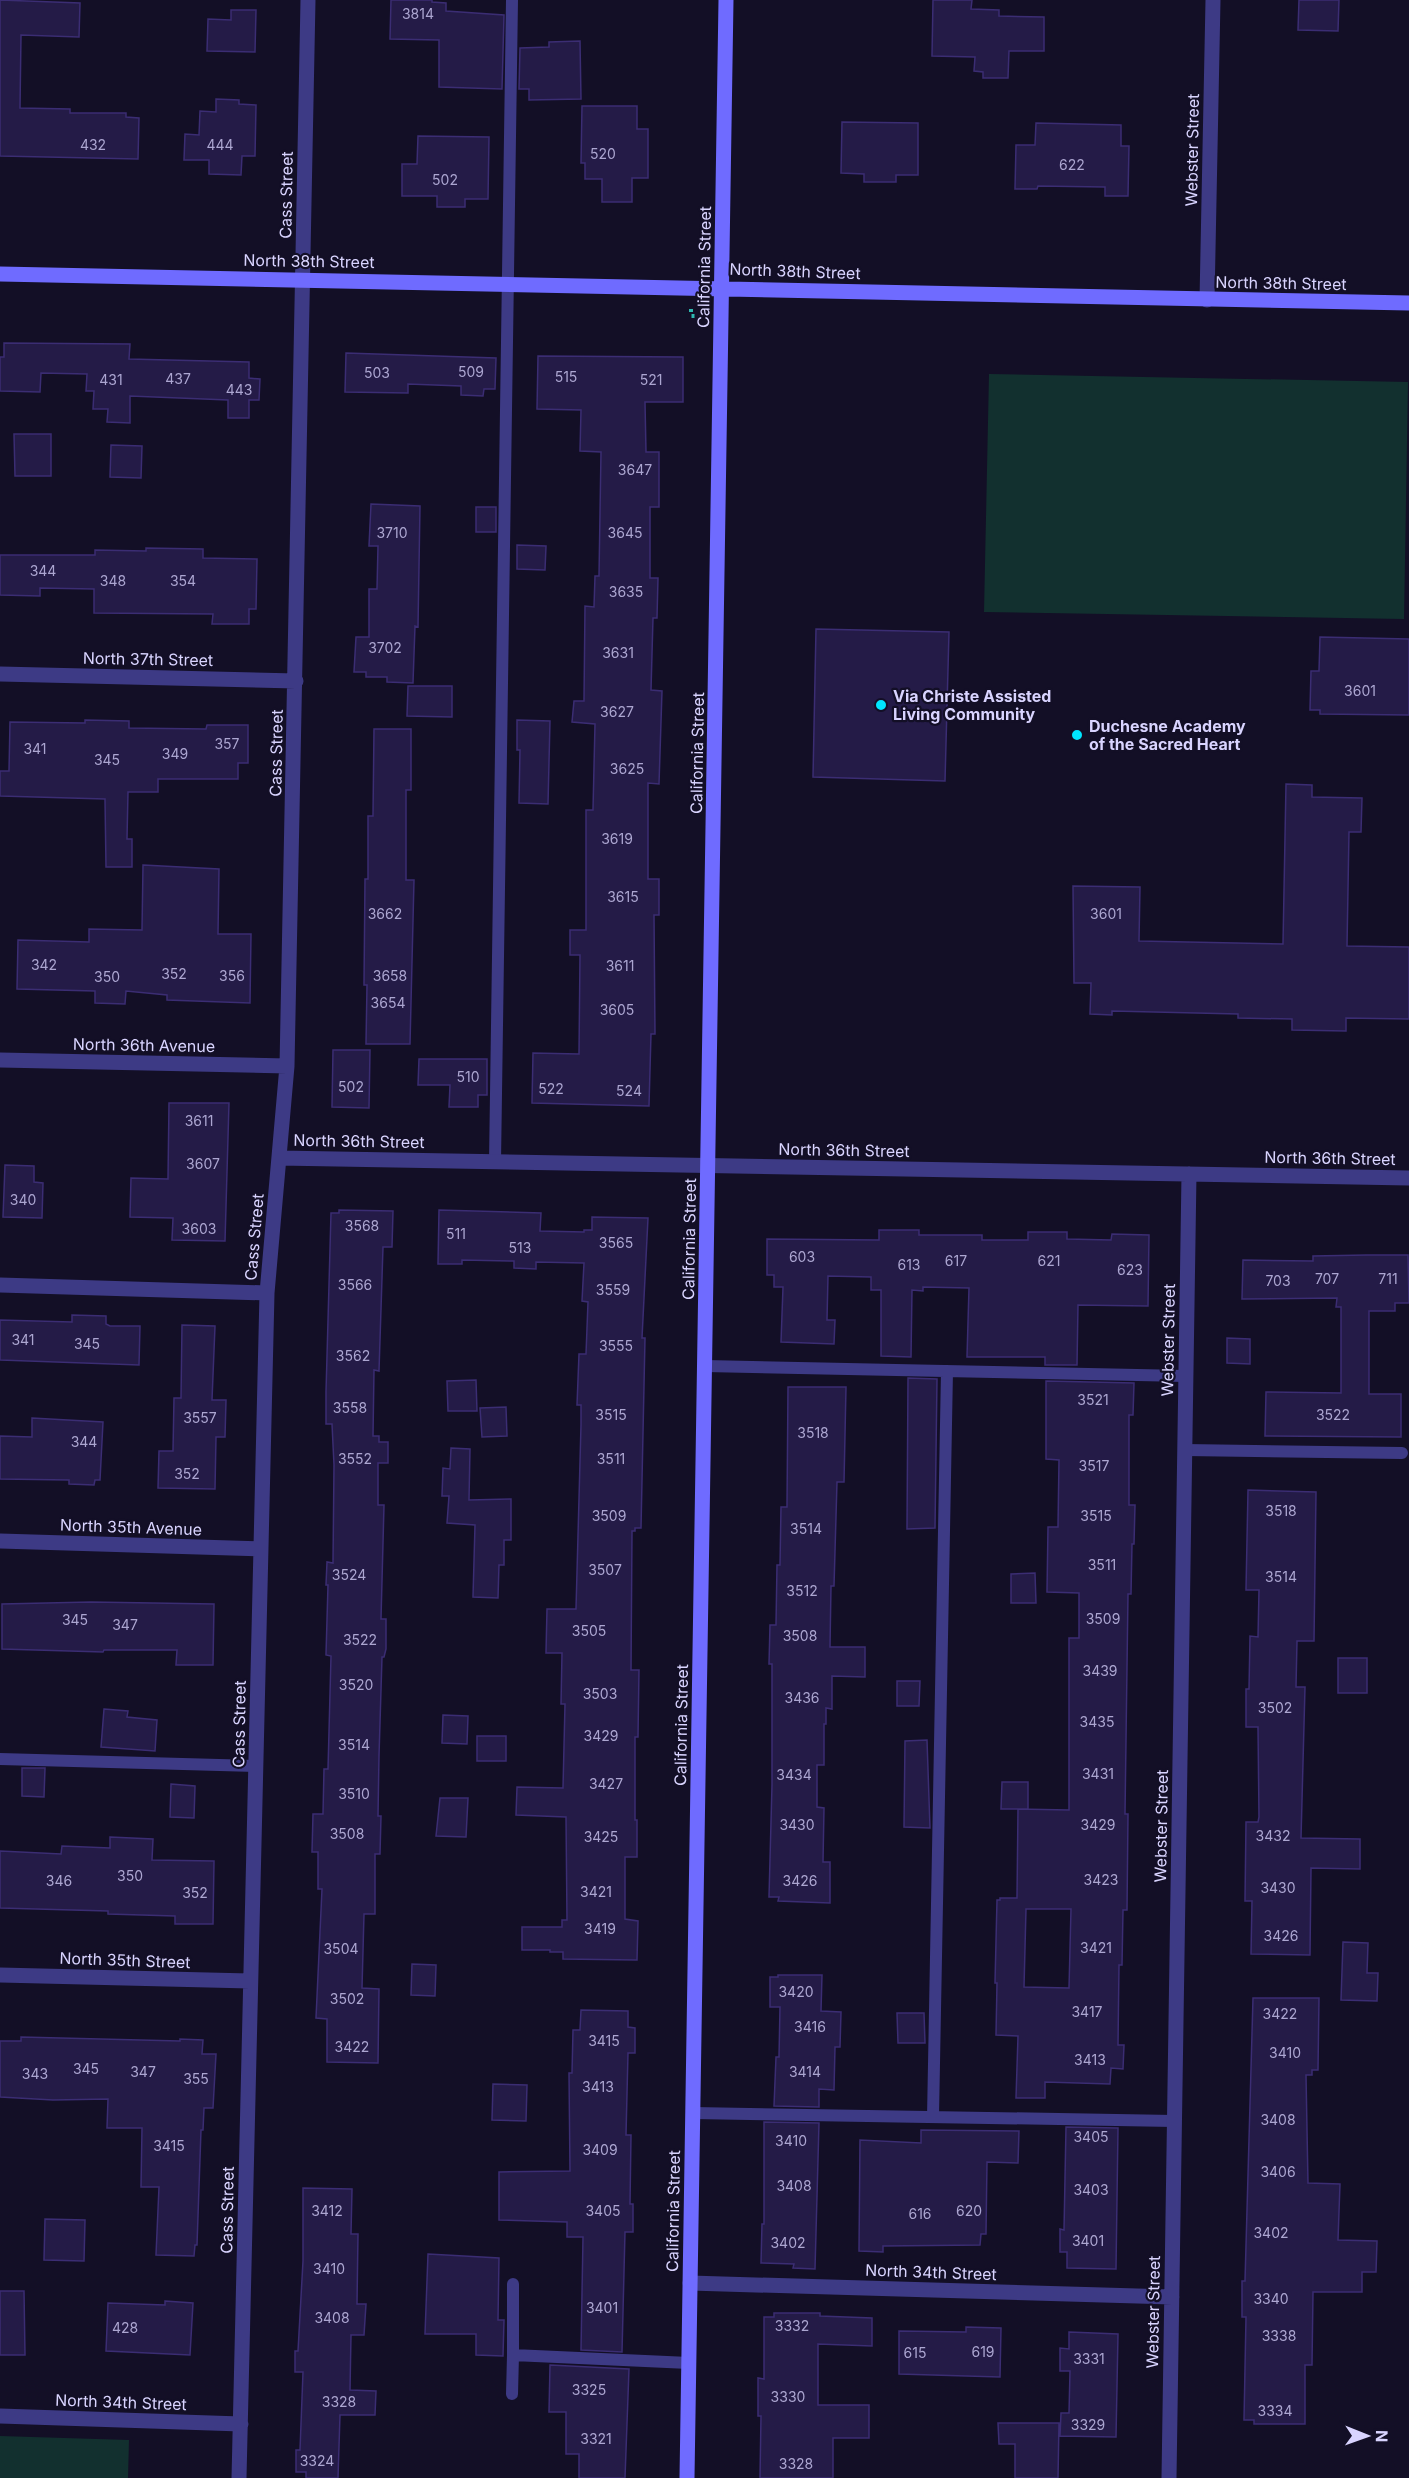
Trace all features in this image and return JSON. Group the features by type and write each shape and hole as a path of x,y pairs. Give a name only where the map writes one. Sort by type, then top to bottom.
{"street":[{"name":"Cass Street","path":"239,2478 267,1293 287,1066 308,0"},
{"name":"California Street","path":"687,2478 726,0"},
{"name":"Webster Street","path":"1207,300 1213,0"},
{"name":"North 38th Street","path":"0,274 1409,303"},
{"name":"North 37th Street","path":"0,674 296,681"},
{"name":"North 36th Avenue","path":"0,1060 287,1066"},
{"name":"North 36th Street","path":"279,1158 1409,1178"},
{"name":"Webster Street","path":"1169,2478 1189,1174"},
{"path":"0,1285 267,1293"},
{"name":"North 35th Avenue","path":"0,1541 261,1549"},
{"name":"North 35th Street","path":"0,1975 250,1981"},
{"name":"North 34th Street","path":"690,2283 1172,2297"},
{"name":"North 34th Street","path":"0,2416 241,2424"}],"lane":[{"path":"495,1162 512,0"},
{"path":"705,1366 1186,1376"},
{"path":"933,2117 947,1371"},
{"path":"1185,1450 1402,1453"},
{"path":"0,1759 256,1766"},
{"path":"693,2114 1174,2121"},
{"path":"512,2394 513,2284"},
{"path":"513,2355 689,2363"}],"path":[{"path":"691,305 691,316 700,316"}],"green space":[{"path":"989,374 1408,382 1404,619 984,612"},
{"path":"0,2436 129,2440 128,2478 0,2478"}],"building":[{"path":"0,0 80,3 79,37 21,35 20,108 70,109 70,113 126,113 126,117 139,118 138,159 0,156"},
{"path":"391,0 432,0 432,2 446,3 446,11 504,15 502,89 439,87 439,40 390,39"},
{"path":"933,0 972,0 971,9 999,10 999,16 1044,17 1044,51 1009,51 1008,78 983,78 983,72 974,71 975,57 932,56"},
{"path":"1299,0 1339,0 1338,31 1298,30"},
{"path":"231,10 256,10 255,52 207,51 208,19 231,20"},
{"path":"580,41 581,99 529,100 529,89 519,89 520,48 549,47 549,42"},
{"path":"216,99 239,100 239,104 256,105 255,156 242,156 241,175 209,174 209,160 184,160 185,134 199,135 200,111 216,112"},
{"path":"582,106 637,106 637,129 648,129 648,178 632,178 632,202 602,202 602,179 585,179 585,163 581,163"},
{"path":"842,122 918,123 918,175 896,175 896,182 864,182 864,174 841,173"},
{"path":"1036,123 1121,125 1121,146 1129,146 1128,196 1105,196 1105,187 1038,186 1037,189 1015,189 1016,145 1035,145"},
{"path":"418,136 489,137 488,199 465,199 465,207 437,207 437,196 402,196 402,164 417,164"},
{"path":"4,343 130,344 129,359 249,362 249,378 260,379 259,400 249,400 249,418 228,418 228,400 130,396 130,423 107,422 108,409 93,409 94,391 86,391 87,374 41,373 40,392 0,391 0,357 4,357"},
{"path":"346,353 496,358 495,389 484,389 483,396 461,395 461,386 408,384 408,393 345,392"},
{"path":"538,356 683,357 683,402 645,402 646,452 659,452 659,507 650,507 650,578 658,578 657,618 653,618 651,690 662,691 659,784 648,783 648,879 659,879 659,915 654,915 655,1034 651,1034 649,1106 532,1103 533,1053 579,1054 580,955 570,955 570,930 586,930 586,810 593,810 595,724 572,722 574,701 584,701 585,606 594,607 595,576 599,576 601,452 580,451 581,410 537,409"},
{"path":"14,434 51,434 51,476 15,476"},
{"path":"111,445 142,446 141,478 110,477"},
{"path":"371,504 420,506 418,627 415,626 413,683 387,682 387,677 366,677 366,672 354,672 356,637 369,637 369,589 377,589 378,546 369,546"},
{"path":"476,507 496,507 496,532 476,532"},
{"path":"517,545 546,546 545,570 517,569"},
{"path":"146,548 203,549 203,558 257,559 256,609 249,609 249,624 212,624 213,614 94,613 94,589 40,588 40,596 0,595 0,555 95,555 95,550 146,551"},
{"name":"Via Christe Assisted Living Community","path":"816,629 949,632 945,781 813,777"},
{"path":"1320,637 1409,639 1409,715 1320,714 1320,710 1310,710 1311,671 1319,671"},
{"path":"408,686 452,686 452,717 407,716"},
{"path":"85,720 129,721 129,728 206,729 207,725 248,725 248,763 238,763 238,779 158,779 158,792 128,792 127,839 132,839 132,867 106,867 105,799 0,796 0,771 9,771 10,722 85,723"},
{"path":"517,720 550,721 548,804 519,803 520,750 517,750"},
{"path":"374,729 411,729 411,790 406,790 406,880 414,880 410,1044 366,1044 365,879 368,879 368,816 373,816"},
{"path":"1286,784 1312,785 1312,797 1362,798 1361,832 1349,832 1347,946 1409,947 1409,1019 1346,1018 1346,1031 1292,1030 1292,1019 1238,1018 1238,1014 1112,1011 1112,1015 1090,1014 1091,983 1074,983 1073,886 1140,887 1139,941 1283,944"},
{"path":"143,865 219,869 218,934 251,934 250,1003 167,1000 167,995 126,991 125,1004 95,1003 95,991 17,989 18,940 89,942 89,929 142,930"},
{"path":"333,1050 370,1050 369,1108 332,1107"},
{"path":"419,1059 487,1059 487,1095 478,1095 478,1107 449,1107 450,1085 418,1085"},
{"path":"169,1103 229,1103 225,1241 172,1240 173,1218 130,1217 131,1178 168,1179"},
{"path":"5,1165 34,1166 34,1182 43,1183 42,1218 3,1217"},
{"path":"339,1210 393,1211 392,1247 383,1247 379,1371 374,1370 373,1436 379,1436 379,1442 388,1442 388,1463 378,1463 378,1505 384,1505 381,1619 386,1619 386,1649 382,1657 379,1756 380,1854 375,1854 375,1914 364,1914 362,1988 379,1989 378,2063 327,2062 327,2019 316,2018 322,1889 318,1889 318,1852 312,1852 313,1814 323,1814 324,1769 328,1769 331,1656 326,1655 328,1585 326,1585 327,1562 333,1563 334,1465 332,1424 326,1424 326,1392 331,1213 339,1213"},
{"path":"439,1210 541,1213 540,1231 584,1232 584,1230 592,1230 592,1217 648,1218 642,1338 645,1338 641,1528 635,1528 635,1531 632,1531 631,1670 639,1670 638,1737 635,1737 637,1857 625,1857 625,1919 638,1921 637,1960 563,1959 563,1952 522,1950 522,1927 562,1927 562,1920 567,1920 566,1817 516,1815 517,1787 563,1788 565,1704 561,1704 562,1653 546,1653 547,1609 576,1609 581,1425 581,1405 577,1405 579,1354 586,1354 588,1302 582,1301 584,1263 536,1262 536,1269 514,1268 514,1261 462,1260 462,1264 438,1264"},
{"path":"879,1230 919,1230 919,1235 982,1235 982,1240 1028,1240 1028,1232 1067,1232 1067,1239 1111,1240 1112,1234 1149,1235 1148,1306 1078,1305 1077,1365 1045,1365 1045,1357 967,1357 969,1288 923,1287 923,1291 912,1290 911,1357 881,1356 881,1290 871,1290 871,1277 828,1276 827,1320 835,1320 834,1344 781,1342 783,1287 774,1287 774,1275 767,1275 767,1239 879,1240"},
{"path":"1408,1255 1409,1303 1395,1303 1395,1311 1369,1311 1369,1394 1401,1394 1401,1437 1265,1436 1266,1392 1341,1393 1341,1307 1336,1307 1337,1298 1242,1299 1243,1260 1313,1261 1313,1256"},
{"path":"72,1315 106,1316 106,1324 110,1326 140,1326 139,1365 0,1360 0,1320 72,1322"},
{"path":"182,1325 215,1326 212,1400 226,1400 225,1437 216,1437 215,1489 158,1488 159,1451 173,1451 174,1398 181,1398"},
{"path":"1227,1338 1250,1339 1250,1364 1227,1363"},
{"path":"908,1378 937,1379 935,1528 907,1529"},
{"path":"476,1380 477,1411 448,1411 447,1381"},
{"path":"1046,1381 1134,1383 1133,1415 1129,1415 1129,1505 1135,1505 1131,1594 1128,1594 1125,1814 1128,1814 1127,1910 1123,1910 1122,1965 1119,1965 1118,2045 1124,2045 1123,2069 1111,2068 1110,2084 1045,2082 1045,2098 1016,2098 1018,2036 996,2035 997,1900 1017,1898 1018,1809 1069,1810 1069,1638 1079,1638 1079,1593 1047,1592 1048,1527 1058,1527 1059,1460 1046,1459","holes":["1026,1909 1071,1909 1069,1988 1024,1987"]},
{"path":"788,1387 846,1387 844,1482 837,1482 830,1647 865,1647 865,1677 832,1676 832,1709 826,1708 826,1724 824,1724 824,1765 817,1765 817,1807 824,1808 823,1862 830,1862 830,1903 778,1901 779,1897 769,1897 772,1785 770,1625 776,1625 781,1507 787,1507"},
{"path":"506,1407 507,1436 482,1437 480,1408"},
{"path":"32,1418 103,1422 100,1480 95,1480 94,1485 69,1484 69,1480 0,1479 0,1436 32,1437"},
{"path":"451,1448 470,1449 469,1500 511,1499 511,1540 504,1540 504,1565 499,1565 498,1598 473,1597 475,1525 447,1523 449,1496 442,1496 443,1468 450,1469"},
{"path":"1248,1490 1316,1492 1314,1641 1297,1641 1296,1687 1305,1687 1301,1838 1360,1839 1360,1869 1311,1868 1310,1955 1251,1954 1252,1901 1245,1901 1246,1822 1258,1822 1259,1817 1258,1727 1246,1727 1246,1689 1249,1689 1250,1636 1258,1637 1259,1590 1246,1590"},
{"path":"1035,1573 1036,1603 1011,1603 1011,1574"},
{"path":"91,1602 214,1604 213,1665 176,1665 177,1650 104,1650 103,1652 2,1649 2,1604"},
{"path":"1338,1658 1367,1658 1367,1693 1338,1693"},
{"path":"897,1681 920,1681 919,1706 897,1706"},
{"path":"104,1709 128,1711 127,1717 157,1720 155,1751 101,1747"},
{"path":"443,1715 468,1716 467,1744 442,1743"},
{"path":"477,1736 506,1736 506,1761 477,1761"},
{"path":"927,1740 930,1828 904,1827 905,1741"},
{"path":"22,1768 45,1768 44,1797 22,1796"},
{"path":"1002,1782 1028,1782 1028,1809 1001,1809"},
{"path":"171,1784 195,1786 194,1818 170,1817"},
{"path":"440,1798 468,1798 466,1837 436,1836"},
{"path":"110,1837 153,1839 152,1860 214,1861 213,1924 175,1924 175,1916 108,1914 108,1911 0,1908 0,1851 61,1854 62,1846 110,1848"},
{"path":"1343,1942 1368,1943 1367,1973 1378,1973 1377,2001 1341,2000"},
{"path":"412,1964 436,1965 435,1996 411,1995"},
{"path":"778,1975 822,1975 821,2011 841,2012 840,2047 835,2047 834,2090 819,2089 819,2107 774,2106 776,2057 779,2057 780,2007 770,2007 770,1977 778,1977"},
{"path":"1253,1998 1319,1998 1318,2070 1312,2070 1312,2075 1306,2075 1308,2183 1340,2184 1338,2240 1377,2241 1376,2272 1362,2272 1362,2292 1313,2292 1312,2365 1305,2365 1305,2424 1254,2424 1254,2420 1244,2420 1246,2317 1242,2317 1242,2281 1245,2281"},
{"path":"581,2010 628,2011 628,2027 635,2028 635,2053 628,2053 626,2135 631,2135 630,2204 633,2204 633,2232 625,2232 622,2352 581,2350 583,2237 567,2237 567,2222 499,2220 499,2172 570,2171 569,2073 572,2073 573,2030 580,2030"},
{"path":"897,2013 924,2013 925,2043 898,2043"},
{"path":"21,2037 203,2040 202,2054 216,2054 213,2108 204,2108 203,2130 201,2130 197,2245 195,2245 194,2256 156,2255 159,2187 141,2187 142,2128 107,2128 108,2099 53,2100 0,2097 0,2041 21,2041"},
{"path":"493,2084 527,2085 526,2121 492,2120"},
{"path":"764,2122 819,2123 815,2269 793,2268 794,2264 761,2263 762,2224 764,2224"},
{"path":"1066,2127 1118,2128 1116,2269 1067,2268 1067,2252 1060,2252 1060,2229 1064,2230"},
{"path":"921,2130 1019,2131 1018,2163 987,2162 986,2234 981,2234 980,2245 883,2246 883,2252 859,2251 860,2140 921,2143"},
{"path":"303,2188 352,2189 351,2234 358,2234 357,2304 366,2304 364,2335 351,2335 350,2390 376,2391 375,2415 340,2415 338,2478 306,2478 306,2472 296,2472 296,2450 300,2450 303,2372 295,2372 295,2351 298,2351 303,2261"},
{"path":"45,2219 85,2220 84,2261 44,2260"},
{"path":"428,2254 499,2258 498,2320 504,2320 503,2356 476,2355 476,2334 425,2334"},
{"path":"0,2291 24,2291 25,2355 0,2355"},
{"path":"165,2301 193,2303 190,2355 106,2351 108,2303 165,2305"},
{"path":"774,2313 820,2313 820,2316 872,2318 872,2346 818,2344 818,2405 869,2405 869,2438 833,2438 833,2478 760,2478 761,2416 758,2416 758,2378 764,2379 764,2317 774,2317"},
{"path":"966,2327 1001,2328 1000,2377 899,2374 899,2331 966,2332"},
{"path":"1069,2332 1118,2334 1116,2437 1060,2436 1061,2413 1069,2413 1070,2371 1060,2371 1060,2348 1069,2349"},
{"path":"550,2365 629,2369 625,2478 579,2478 579,2454 566,2454 566,2412 549,2412"},
{"path":"998,2423 1059,2423 1058,2478 1015,2478 1015,2444 999,2444"}],"place":[{"name":"Via Christe Assisted Living Community","path":"881,705"},
{"name":"Duchesne Academy of the Sacred Heart","path":"1077,735"}]}
